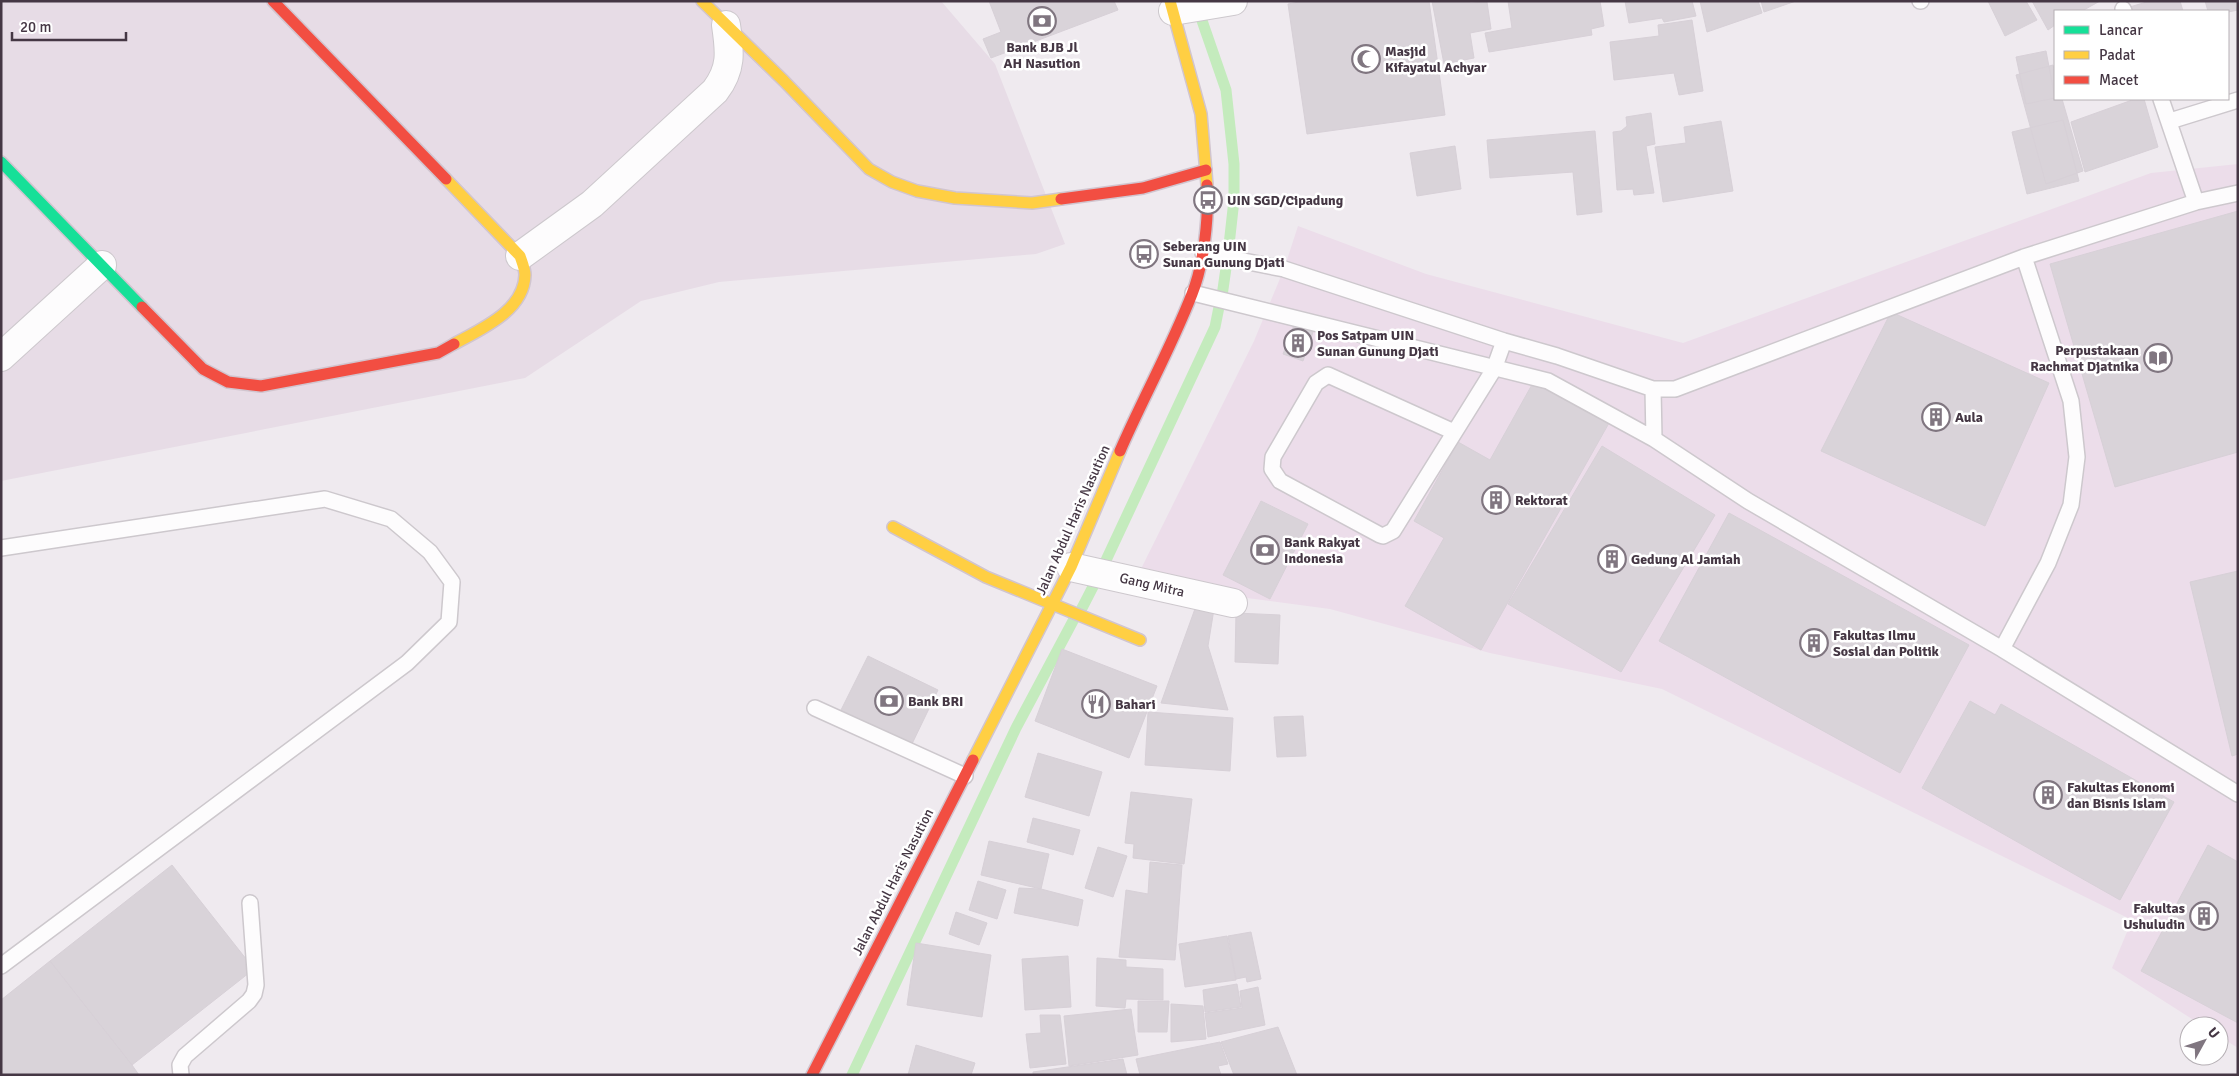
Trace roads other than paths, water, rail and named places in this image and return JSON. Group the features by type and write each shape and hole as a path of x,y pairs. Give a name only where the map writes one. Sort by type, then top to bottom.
{"main road":[{"path":"1,162 202,369 228,382 260,386 438,353 489,325 508,310 523,289 525,272 520,256 273,1"},
{"path":"702,1 784,81 869,169 892,182 917,191 955,198 1032,203 1143,188 1206,170"},
{"name":"Jalan Abdul Haris Nasution","path":"812,1075 1071,567 1124,442 1193,293 1203,253 1206,226 1208,200 1206,170 1201,114 1171,6"},
{"path":"893,527 986,577 1140,640"}],"street":[{"path":"1171,6 1233,1"},
{"path":"520,256 592,204 715,91 724,79 730,53 726,25"},
{"path":"1,357 102,265"},
{"name":"Gang Mitra","path":"1071,567 1233,603"}],"lane":[{"path":"2161,100 2196,202"},
{"path":"2170,121 2238,100"},
{"path":"1203,253 1284,269 1504,341 1557,356 1653,389 1675,389 2024,257 2196,202 2238,193"},
{"path":"2002,649 2048,563 2071,505 2077,457 2070,401 2024,257"},
{"path":"1193,293 1548,381 1654,438 1748,501 2002,649 2238,794"},
{"path":"1454,432 1328,375 1316,383 1273,457 1272,469 1280,481 1384,536 1393,531 1494,368 1504,341"},
{"path":"1653,389 1654,438"},
{"path":"1,548 325,499 391,519 430,552 452,582 449,622 407,664 1,966"},
{"path":"815,708 965,776"},
{"path":"180,1075 180,1065 185,1056 249,1001 254,994 256,985 250,903"}],"waterway":[{"path":"1198,9 1226,90 1234,164 1234,200 1228,254"},
{"path":"1222,296 1227,261"},
{"path":"1101,571 1215,327 1220,302"},
{"path":"1081,610 1098,577"},
{"path":"852,1075 1016,728 1074,619"}],"place":[{"name":"Bank BJB Jl AH Nasution","path":"1042,21"},
{"name":"Masjid Kifayatul Achyar","path":"1366,59"},
{"name":"UIN SGD/Cipadung","path":"1208,200"},
{"name":"Seberang UIN Sunan Gunung Djati","path":"1144,254"},
{"name":"Pos Satpam UIN Sunan Gunung Djati","path":"1298,343"},
{"name":"Perpustakaan Rachmat Djatnika","path":"2158,358"},
{"name":"Aula","path":"1936,417"},
{"name":"Rektorat","path":"1496,500"},
{"name":"Bank Rakyat Indonesia","path":"1265,550"},
{"name":"Gedung Al Jamiah","path":"1612,559"},
{"name":"Fakultas Ilmu Sosial dan Politik","path":"1814,643"},
{"name":"Bank BRI","path":"889,701"},
{"name":"Bahari","path":"1096,704"},
{"name":"Fakultas Ekonomi dan Bisnis Islam","path":"2048,795"},
{"name":"Fakultas Ushuludin","path":"2204,916"}]}
